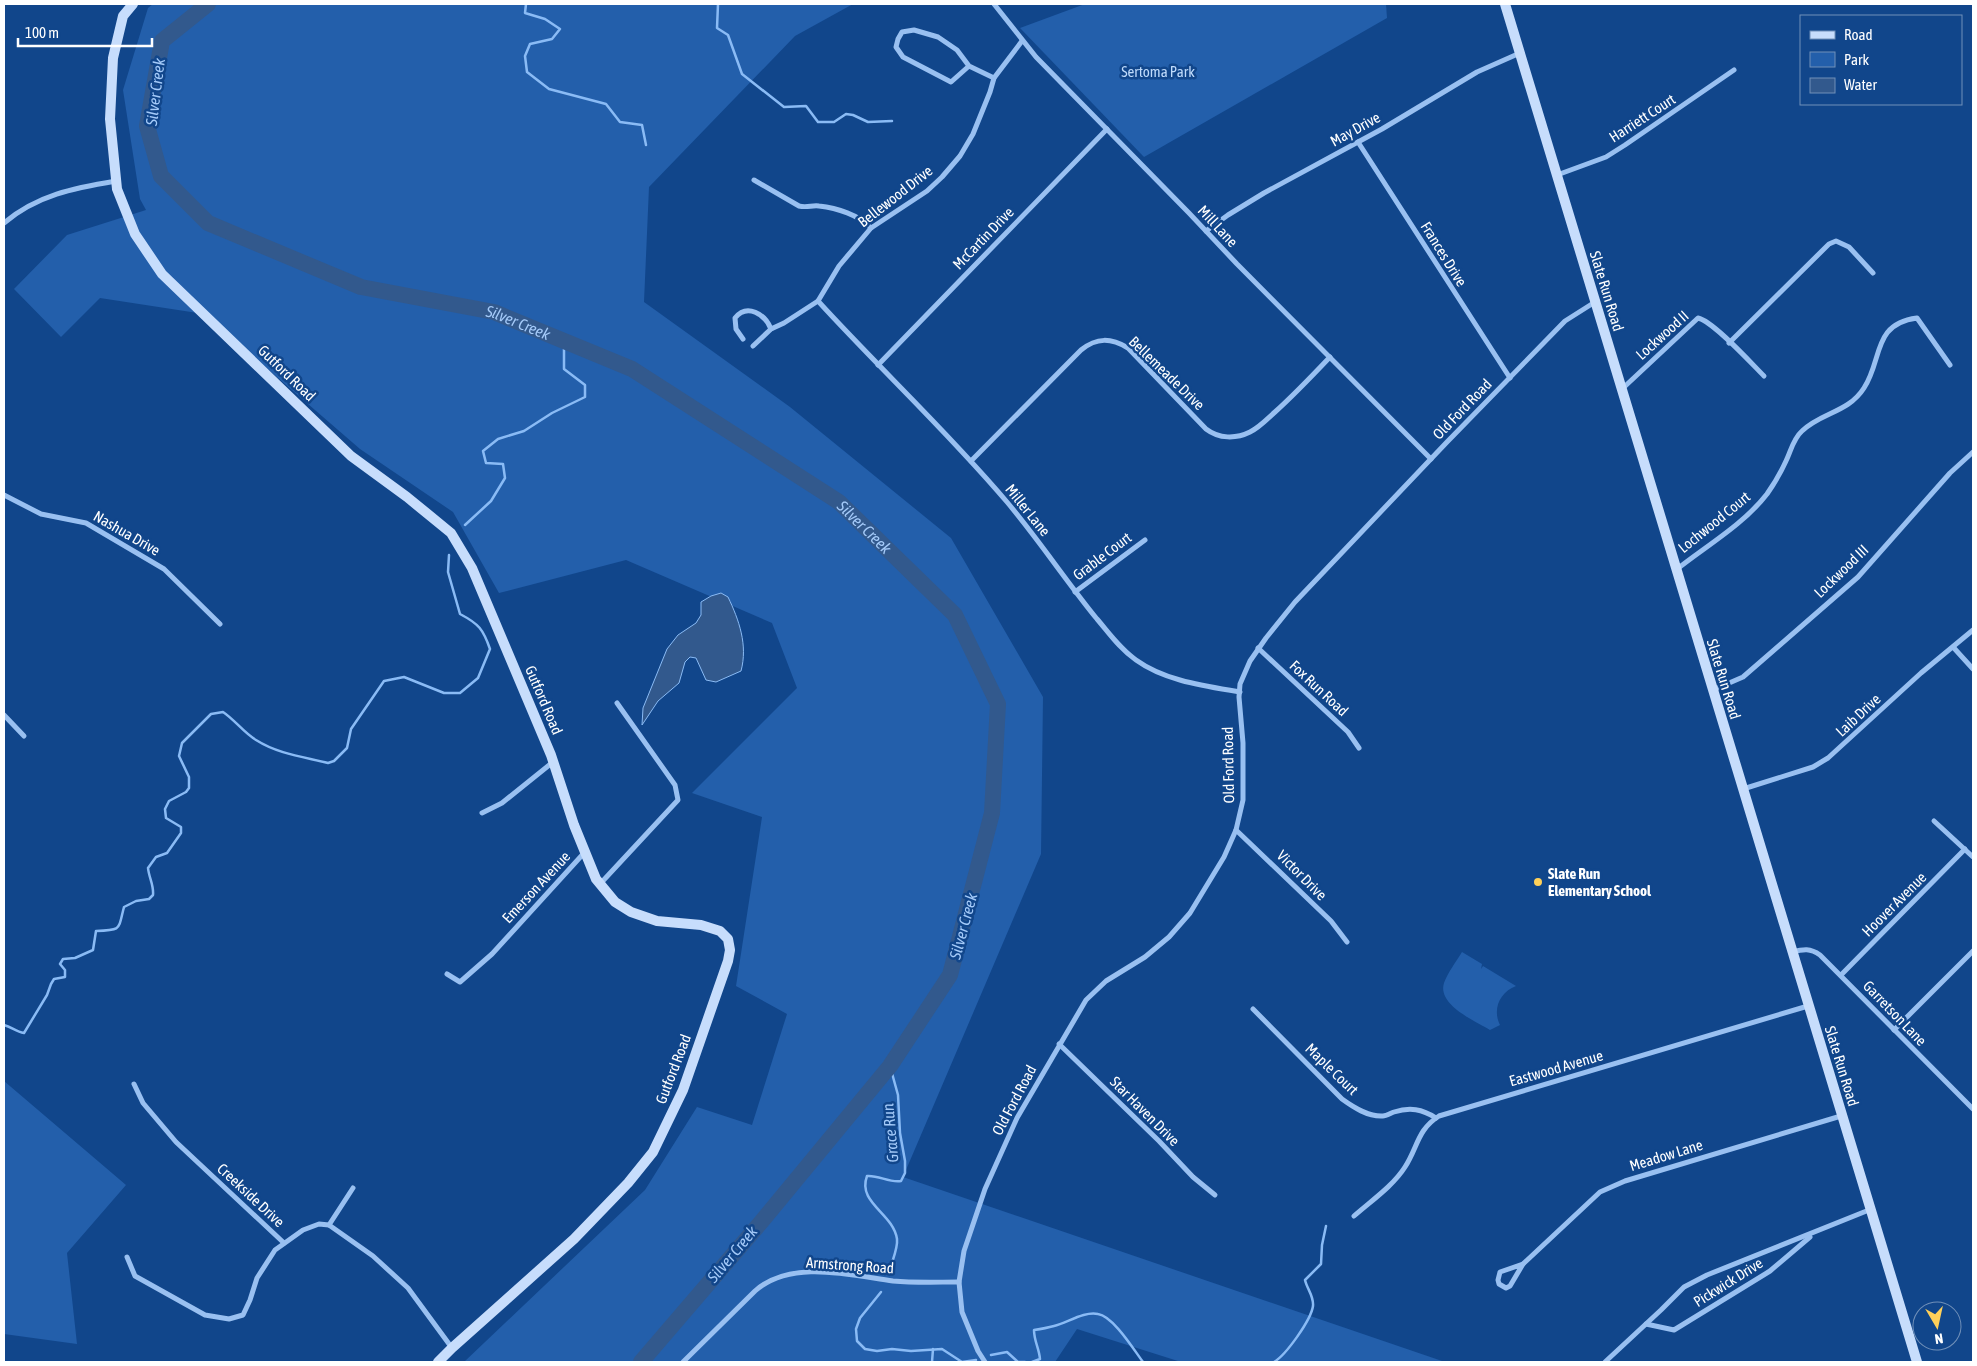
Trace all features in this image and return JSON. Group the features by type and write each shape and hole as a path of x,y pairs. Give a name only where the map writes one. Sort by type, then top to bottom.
{"street":[{"name":"Gutford Road","path":"133,4 123,16 113,58 110,119 117,190 135,234 162,274 351,456 407,497 450,533 472,568 554,762 596,879 615,902 631,912 657,921 701,925 720,931 728,939 730,950 728,961 683,1090 653,1152 628,1183 574,1239 438,1362"},
{"name":"Mill Lane","path":"994,4 1022,41 1237,264 1431,459"},
{"name":"Slate Run Road","path":"1505,4 1869,1210 1917,1362"},
{"path":"969,66 951,82 903,56 896,47 898,39 902,32 914,30 938,37 957,50 969,66 994,78"},
{"name":"Bellewood Drive","path":"753,346 771,329 818,301 839,266 872,228 928,191 960,156 977,126 994,78 1022,41"},
{"name":"May Drive","path":"1206,231 1264,193 1358,142 1477,72 1520,53"},
{"name":"Harriett Court","path":"1557,175 1606,156 1625,146 1734,70"},
{"name":"McCartin Drive","path":"878,365 1107,128"},
{"name":"Frances Drive","path":"1358,142 1510,378"},
{"path":"754,180 799,206 821,206 851,214 866,221 872,228"},
{"path":"4,223 19,210 46,198 76,188 116,181"},
{"path":"1729,342 1829,244 1836,241 1849,247 1873,273"},
{"name":"Miller Lane","path":"818,301 971,461 1008,503 1075,592 1120,647 1150,670 1193,683 1240,692"},
{"name":"Old Ford Road","path":"985,1362 978,1351 962,1312 959,1282 964,1251 985,1189 1017,1118 1078,1012 1095,990 1157,948 1190,913 1224,857 1236,830 1243,800 1240,692 1244,673 1258,648 1295,602 1431,459 1566,322 1595,302"},
{"path":"743,338 736,329 735,318 738,314 745,311 759,313 765,318 771,329"},
{"name":"Lockwood II","path":"1621,390 1698,318 1704,319 1764,376"},
{"name":"Lochwood Court","path":"1675,570 1728,531 1757,506 1768,493 1801,432 1813,422 1837,412 1852,403 1864,388 1874,367 1882,339 1892,328 1904,320 1917,318 1950,365"},
{"name":"Bellemeade Drive","path":"971,461 1081,350 1099,340 1113,341 1128,348 1206,429 1212,434 1226,437 1241,436 1257,428 1330,357"},
{"name":"Lockwood III","path":"1712,690 1743,677 1858,576 1950,473 1973,452"},
{"name":"Nashua Drive","path":"4,495 41,514 86,522 164,569 220,624"},
{"name":"Grable Court","path":"1075,592 1145,540"},
{"name":"Laib Drive","path":"1742,789 1813,767 1828,758 1973,630"},
{"path":"1953,647 1973,669"},
{"name":"Fox Run Road","path":"1258,648 1348,732 1359,748"},
{"path":"600,884 678,800 675,785 617,703"},
{"path":"4,714 24,736"},
{"path":"482,813 502,803 554,762"},
{"path":"1934,821 1973,857"},
{"name":"Victor Drive","path":"1236,830 1331,921 1347,942"},
{"name":"Hoover Avenue","path":"1841,975 1965,849"},
{"name":"Emerson Avenue","path":"448,974 460,982 506,938 585,852"},
{"name":"Garretson Lane","path":"1792,952 1812,949 1841,975 1973,1109"},
{"path":"1894,1030 1973,951"},
{"name":"Eastwood Avenue","path":"1354,1216 1398,1177 1406,1166 1422,1131 1430,1121 1436,1118 1467,1106 1732,1030 1808,1006"},
{"name":"Maple Court","path":"1253,1009 1342,1099 1355,1108 1383,1116 1397,1111 1417,1109 1436,1118"},
{"name":"Star Haven Drive","path":"1059,1044 1159,1141 1193,1177 1215,1195"},
{"name":"Creekside Drive","path":"134,1084 142,1103 176,1142 284,1243 311,1227 319,1224 329,1225"},
{"name":"Meadow Lane","path":"1523,1264 1500,1272 1499,1284 1506,1288 1510,1286 1523,1264 1600,1192 1625,1181 1841,1116"},
{"path":"353,1188 329,1225 373,1256 408,1288 452,1348"},
{"name":"Pickwick Drive","path":"1605,1362 1684,1286 1869,1210"},
{"name":"Pickwick Drive","path":"1646,1324 1674,1330 1770,1270 1814,1233"},
{"path":"127,1257 135,1276 205,1315 229,1319 243,1315 257,1278 275,1250 284,1243"},
{"name":"Armstrong Road","path":"683,1362 755,1291 775,1277 820,1273 895,1281 959,1282"}],"green space":[{"path":"153,4 853,4 795,36 649,187 644,302 790,407 951,538 1043,697 1041,854 903,1177 1445,1362 1181,1362 1077,1329 1055,1362 464,1362 645,1190 697,1107 752,1125 787,1014 736,986 762,817 692,793 797,688 772,623 626,560 499,593 453,512 360,449 204,314 100,298 61,337 14,289 67,235 146,210 140,199 123,90 148,8"},
{"name":"Sertoma Park","path":"1085,4 1386,4 1387,18 1144,157 1020,28"},
{"path":"1462,952 1482,964 1481,969 1483,966 1516,986 1506,992 1499,1002 1497,1013 1500,1025 1490,1030 1459,1011 1446,998 1443,991 1444,983"},
{"path":"4,1081 126,1185 67,1253 77,1344 4,1334"}],"water":[{"path":"721,593 728,597 741,633 743,661 741,671 716,682 706,680 696,658 690,657 685,662 679,683 658,701 642,725 643,708 667,649 678,635 696,623 701,615 701,602"}],"waterway":[{"name":"Silver Creek","path":"208,4 162,41 147,126 161,176 208,223 361,287 494,312 632,369 839,502 955,615 998,704 992,813 950,975 890,1066 762,1221 641,1362"},
{"path":"526,4 525,13 545,19 560,29 552,39 530,44 525,56 527,72 549,89 606,104 620,122 642,125 646,145"},
{"path":"718,4 717,28 728,35 742,74 784,107 806,106 818,122 834,122 846,114 868,122 892,121"},
{"path":"465,525 491,501 505,478 503,464 486,463 483,451 498,439 524,431 552,413 585,397 585,385 564,369 564,341"},
{"path":"4,1025 24,1033 47,995 54,979 65,977 65,970 60,964 63,959 75,958 93,950 96,931 115,929 118,927 124,907 136,901 149,899 153,895 148,868 156,857 167,853 181,833 181,827 166,818 165,809 169,801 186,792 189,788 189,777 179,756 182,743 211,714 223,712 252,737 273,749 328,763 334,761 347,748 351,729 384,681 404,677 444,693 460,693 478,678 490,649 485,636 479,628 460,614 448,572 449,555"},
{"name":"Grace Run","path":"890,1066 898,1095 905,1173 901,1181 867,1176 865,1185 871,1201 889,1222 897,1239 891,1266"},
{"path":"1274,1362 1291,1345 1308,1320 1313,1306 1305,1280 1321,1264 1326,1226"},
{"name":"Grace Run","path":"881,1292 860,1318 856,1329 857,1341 865,1349 877,1351 892,1349 911,1351 942,1349 962,1362 976,1360"},
{"path":"1032,1362 1040,1359 1034,1330 1054,1326 1087,1314 1098,1314 1110,1321 1123,1334 1143,1362"},
{"name":"Grace Run","path":"932,1362 933,1349"},
{"path":"991,1355 1007,1352 1018,1362 1025,1362"}],"place":[{"name":"Slate Run Elementary School","path":"1538,882"}]}
